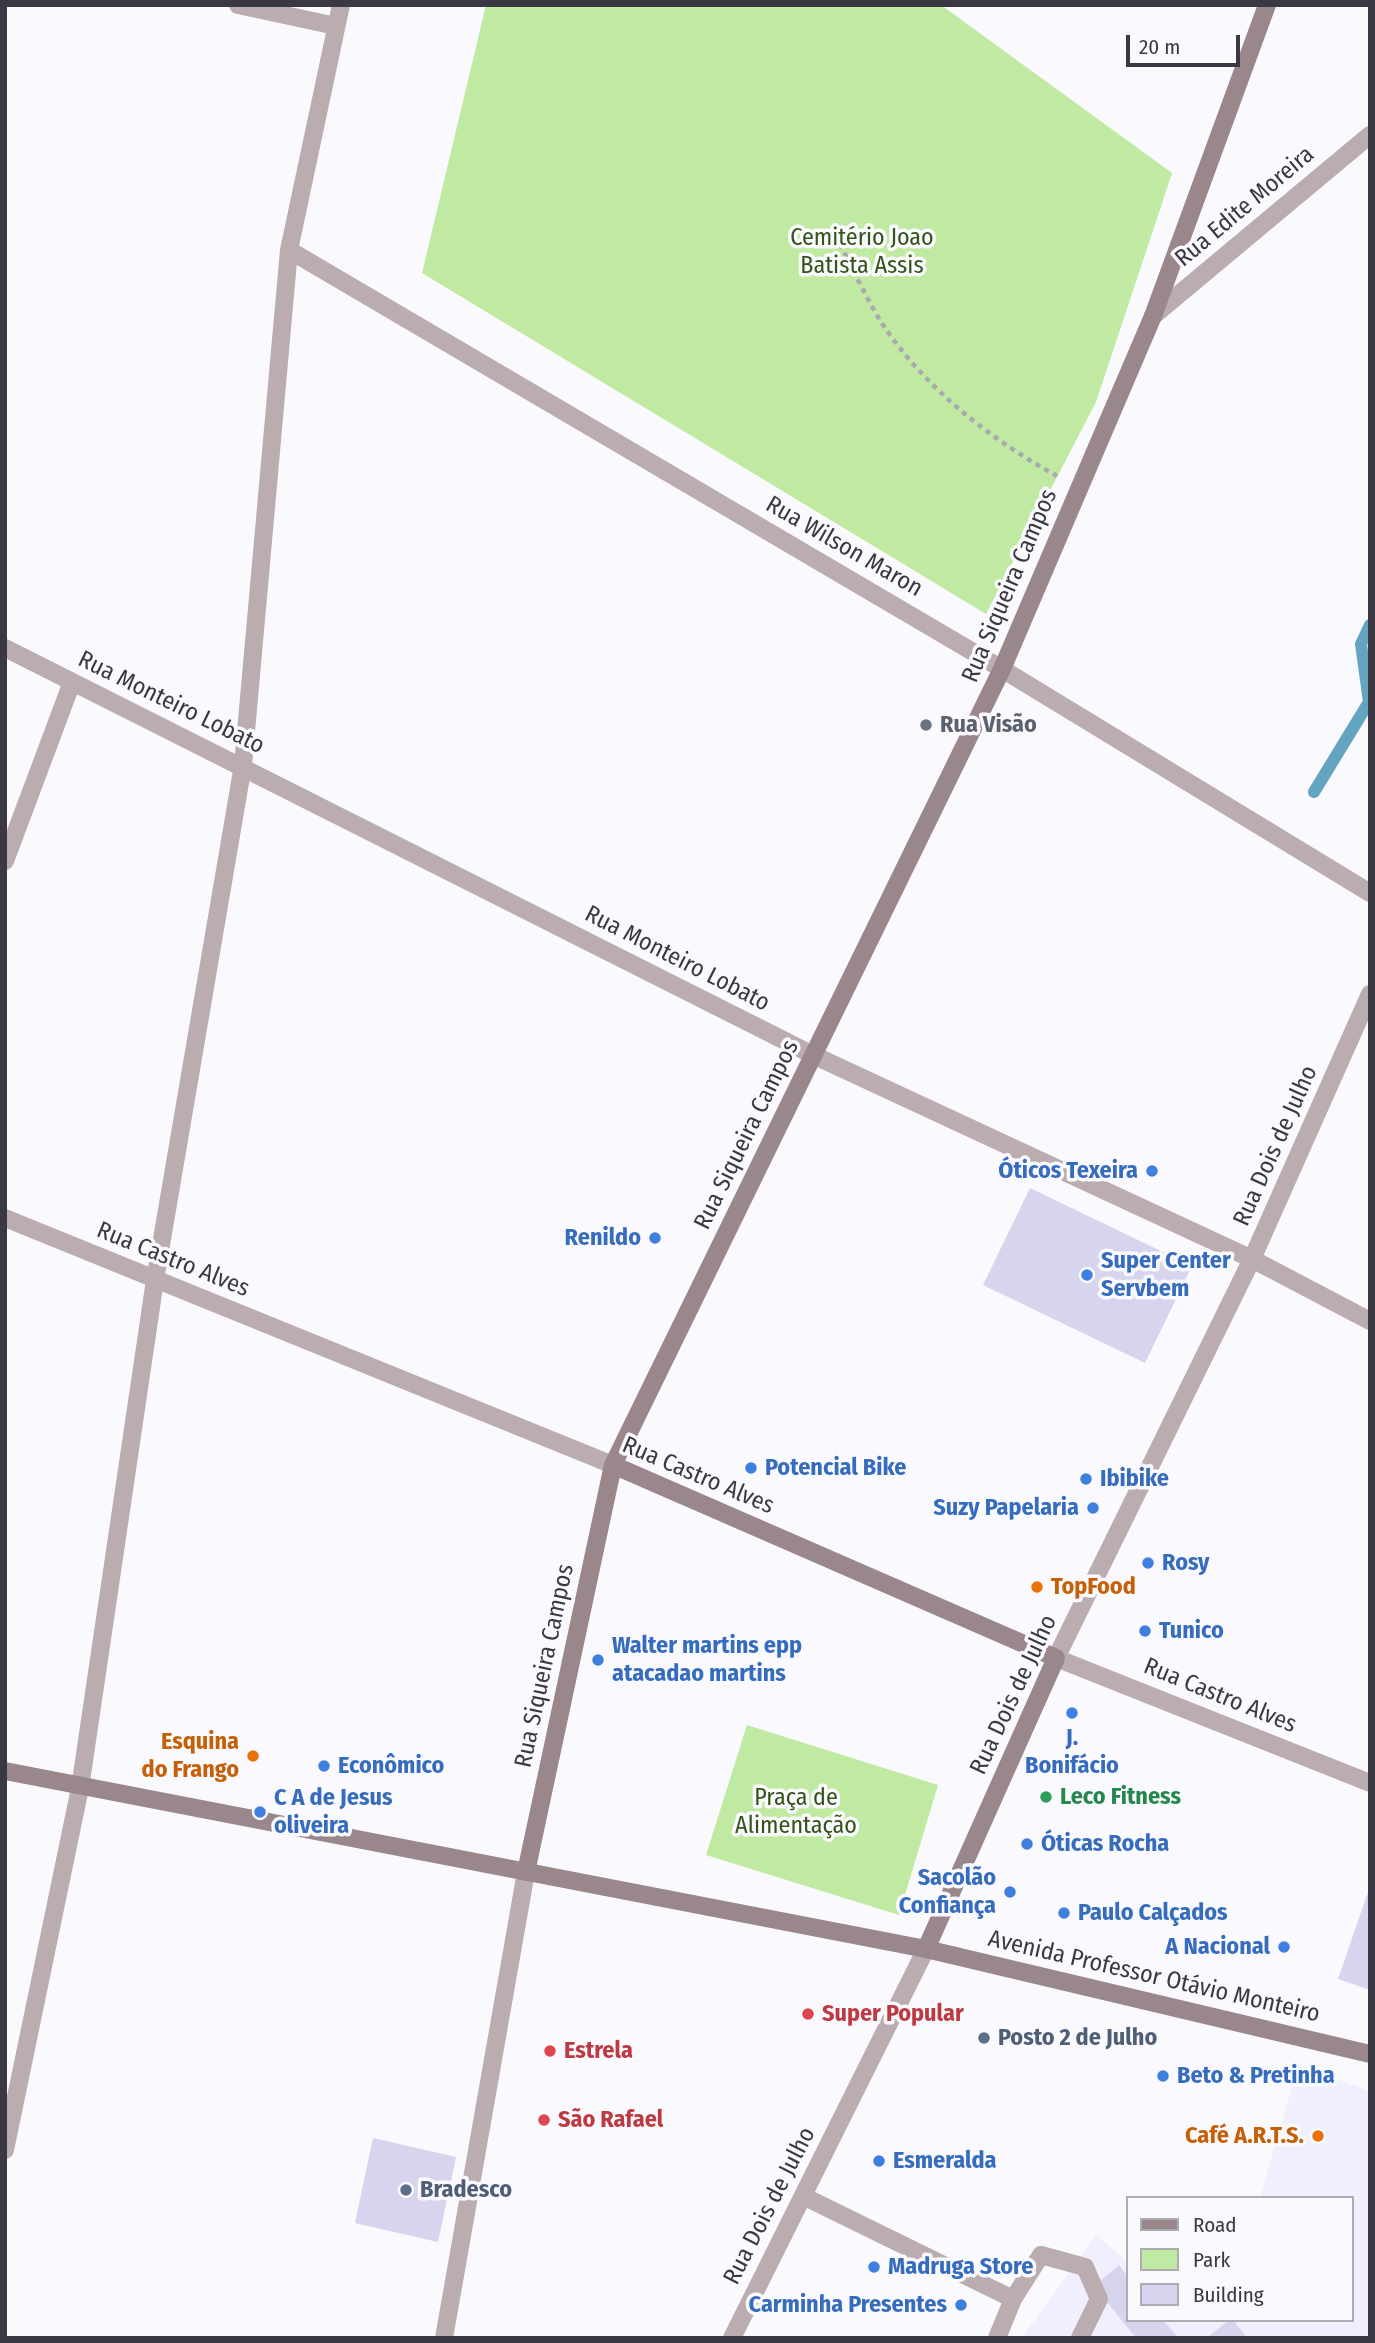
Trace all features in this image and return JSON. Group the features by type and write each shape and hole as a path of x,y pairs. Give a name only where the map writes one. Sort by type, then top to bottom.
{"main road":[{"name":"Rua Siqueira Campos","path":"526,1872 613,1465 1002,669 1153,316 1267,5"},
{"name":"Rua Castro Alves","path":"613,1465 1056,1658"},
{"name":"Rua Dois de Julho","path":"926,1949 1056,1658"},
{"name":"Avenida Professor Otávio Monteiro","path":"5,1771 80,1788 926,1949 1370,2054"}],"street":[{"path":"238,5 336,26"},
{"path":"5,2150 80,1788 155,1280 243,765 289,250 341,5"},
{"name":"Rua Edite Moreira","path":"1153,316 1370,135"},
{"name":"Rua Wilson Maron","path":"289,250 1002,669 1370,893"},
{"name":"Rua Monteiro Lobato","path":"5,648 243,765 813,1055 1252,1259 1370,1321"},
{"path":"5,861 72,682"},
{"name":"Rua Dois de Julho","path":"1056,1658 1252,1259 1370,994"},
{"name":"Rua Castro Alves","path":"5,1218 613,1465"},
{"name":"Rua Castro Alves","path":"1056,1658 1370,1783"},
{"name":"Rua Siqueira Campos","path":"444,2338 526,1872"},
{"name":"Rua Dois de Julho","path":"732,2338 926,1949"},
{"path":"803,2196 1013,2299"},
{"path":"997,2338 1013,2299 1041,2255 1085,2267 1099,2299 1080,2338"}],"path":[{"path":"835,234 883,325 944,398 1035,464"}],"shaded area":[{"path":"1298,2066 1370,2091 1370,2338 1022,2338 1096,2234 1126,2261 1126,2322 1354,2322 1354,2196 1261,2196"}],"green space":[{"name":"Cemitério Joao Batista Assis","path":"486,5 941,5 1172,173 1096,402 986,614 422,273"},
{"name":"Praça de Alimentação","path":"747,1725 938,1785 899,1915 706,1855"}],"building":[{"name":"Super Center Servbem","path":"1030,1188 1192,1266 1145,1363 983,1285"},
{"path":"1370,1889 1370,1990 1338,1979"},
{"name":"Bradesco","path":"373,2138 456,2157 438,2242 355,2223"},
{"path":"1119,2265 1126,2274 1126,2322 1165,2322 1178,2338 1136,2338 1094,2286"},
{"path":"1227,2322 1235,2322 1247,2338 1207,2338"}],"waterway":[{"path":"1314,792 1369,702 1361,644 1370,625"}],"place":[{"name":"Rua Visão","path":"926,725"},
{"name":"Óticos Texeira","path":"1152,1171"},
{"name":"Renildo","path":"655,1238"},
{"name":"Super Center Servbem","path":"1087,1275"},
{"name":"Potencial Bike","path":"751,1468"},
{"name":"Ibibike","path":"1086,1479"},
{"name":"Suzy Papelaria","path":"1093,1508"},
{"name":"Rosy","path":"1148,1563"},
{"name":"TopFood","path":"1037,1587"},
{"name":"Tunico","path":"1145,1631"},
{"name":"Walter martins epp atacadao martins","path":"598,1660"},
{"name":"J. Bonifácio","path":"1072,1713"},
{"name":"Esquina do Frango","path":"253,1756"},
{"name":"Econômico","path":"324,1766"},
{"name":"Leco Fitness","path":"1046,1797"},
{"name":"C A de Jesus oliveira","path":"260,1812"},
{"name":"Óticas Rocha","path":"1027,1844"},
{"name":"Sacolão Confiança","path":"1010,1892"},
{"name":"Paulo Calçados","path":"1064,1913"},
{"name":"A Nacional","path":"1284,1947"},
{"name":"Super Popular","path":"808,2014"},
{"name":"Posto 2 de Julho","path":"984,2038"},
{"name":"Estrela","path":"550,2051"},
{"name":"Beto & Pretinha","path":"1163,2076"},
{"name":"São Rafael","path":"544,2120"},
{"name":"Café A.R.T.S.","path":"1318,2136"},
{"name":"Esmeralda","path":"879,2161"},
{"name":"Bradesco","path":"406,2190"},
{"name":"Madruga Store","path":"874,2267"},
{"name":"Carminha Presentes","path":"961,2305"}]}
